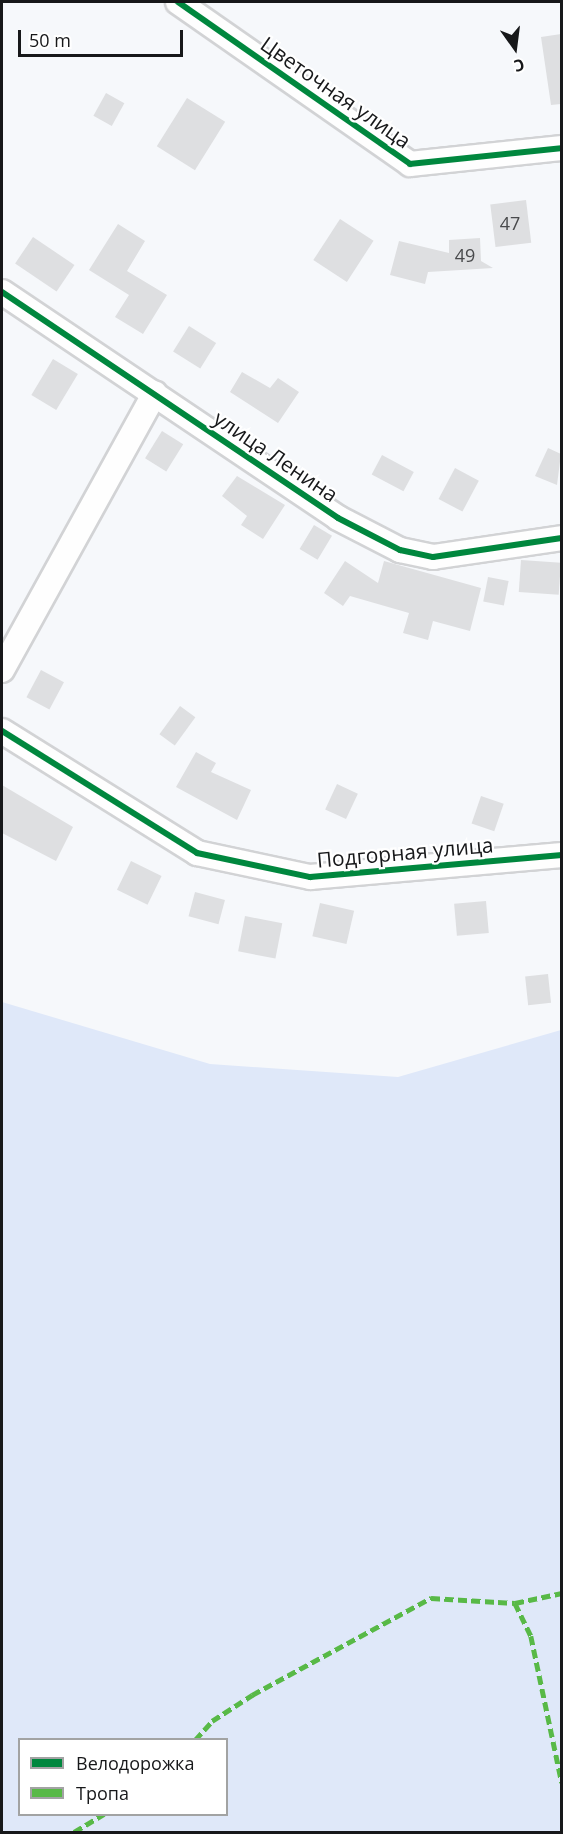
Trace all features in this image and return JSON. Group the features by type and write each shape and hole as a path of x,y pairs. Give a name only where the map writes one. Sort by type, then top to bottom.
{"street":[{"name":"Цветочная улица","path":"178,2 410,164 561,148"},
{"name":"улица Ленина","path":"2,292 338,518 400,550 433,558 561,538"},
{"path":"2,670 155,393"},
{"name":"Подгорная улица","path":"2,731 197,853 310,878 561,855"}],"shaded area":[{"path":"2,1002 210,1064 398,1077 561,1030 561,1832 2,1832"}],"building":[{"path":"561,34 561,104 551,105 541,37"},
{"path":"106,93 124,103 112,126 93,116"},
{"path":"187,98 225,122 195,170 157,146"},
{"path":"526,200 531,243 496,247 490,204"},
{"path":"340,219 374,241 347,282 313,260"},
{"path":"118,224 145,241 127,271 167,295 143,334 115,317 129,295 89,270"},
{"path":"33,237 74,265 57,291 15,264"},
{"path":"480,238 481,261 493,268 428,272 425,284 390,275 399,241 449,253 449,240"},
{"path":"189,326 216,343 200,368 173,351"},
{"path":"53,359 78,374 56,410 31,395"},
{"path":"242,372 270,388 278,378 299,392 278,423 230,392"},
{"path":"162,431 183,444 166,471 145,458"},
{"path":"548,448 561,454 557,485 535,476"},
{"path":"382,455 414,472 403,491 372,474"},
{"path":"455,468 479,481 462,512 439,499"},
{"path":"237,476 285,505 263,539 241,525 247,516 222,496"},
{"path":"314,525 332,536 318,560 300,549"},
{"path":"521,560 561,563 559,595 519,592"},
{"path":"345,561 378,583 384,561 481,588 470,631 433,621 428,640 403,633 409,613 350,596 343,606 324,593"},
{"path":"488,577 509,581 504,606 483,602"},
{"path":"41,670 64,682 49,710 26,697"},
{"path":"180,706 195,717 175,745 159,734"},
{"path":"196,752 216,763 211,772 251,790 237,820 176,787"},
{"path":"337,784 358,794 346,819 325,809"},
{"path":"2,785 73,827 56,861 2,833"},
{"path":"481,796 504,804 494,831 472,823"},
{"path":"131,861 162,876 148,905 117,890"},
{"path":"195,892 225,900 218,924 189,916"},
{"path":"486,901 489,933 457,936 454,904"},
{"path":"320,903 354,911 346,944 312,936"},
{"path":"245,916 282,923 275,959 238,951"},
{"path":"548,974 551,1003 528,1005 525,976"}],"marked path":[{"path":"197,1738 212,1721 252,1695 431,1598 515,1603 562,1593"},
{"path":"515,1603 531,1636 562,1783"},
{"path":"74,1832 101,1816"}],"cycle path":[{"path":"178,2 410,164 562,148"},
{"path":"2,292 338,518 400,550 433,557 562,538"},
{"path":"2,731 197,853 310,877 562,855"}]}
